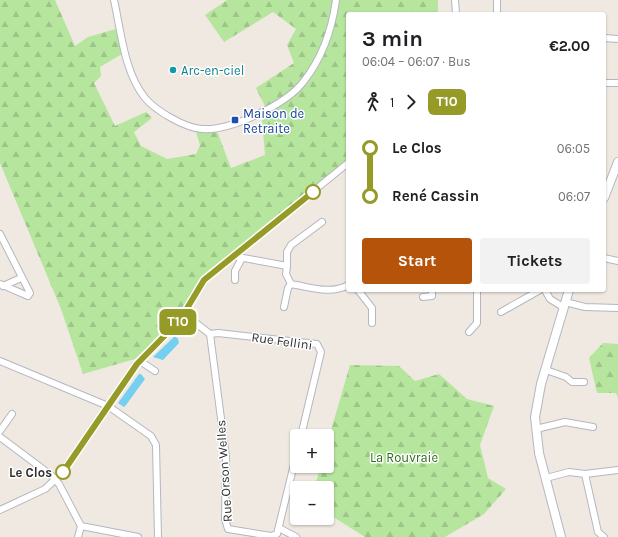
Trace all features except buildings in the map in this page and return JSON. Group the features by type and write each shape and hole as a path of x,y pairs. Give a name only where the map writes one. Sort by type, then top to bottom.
{"street":[{"path":"114,0 131,74 144,97 157,109 179,122 202,129 237,124 270,108 304,82 331,31 336,0"},
{"path":"455,0 456,12"},
{"path":"497,0 497,12"},
{"path":"606,38 618,38"},
{"path":"606,83 618,83"},
{"path":"606,193 618,162"},
{"path":"0,510 45,488 56,480 68,467 140,361 174,327 184,314 204,280 346,165"},
{"path":"322,222 291,245 287,252 286,274 292,284 328,290 340,290 346,286"},
{"path":"0,234 21,278 30,293 28,296 2,285"},
{"path":"233,256 287,266"},
{"path":"235,280 235,271 242,258"},
{"path":"606,258 618,260"},
{"path":"2,285 21,278"},
{"path":"284,307 288,288 292,284"},
{"path":"360,292 372,308 372,323"},
{"path":"424,298 432,296 432,292"},
{"path":"470,332 477,323 477,292"},
{"path":"501,312 536,292"},
{"path":"546,292 550,299 564,305 618,308"},
{"path":"561,537 539,453 536,429 537,403 568,292"},
{"path":"184,314 210,334"},
{"name":"Rue Fellini","path":"210,334 218,333 317,344 320,347 321,352 303,429"},
{"name":"Rue Orson Welles","path":"210,334 226,458 225,519 228,529 272,536 277,534 279,528"},
{"path":"0,361 108,406 151,436 156,442 158,537"},
{"path":"140,361 155,371"},
{"path":"546,370 566,377 572,382 584,382"},
{"path":"0,431 12,414"},
{"path":"536,429 565,422 593,427"},
{"path":"0,437 56,480 81,526 78,537"},
{"path":"546,478 569,472 585,474 618,470"},
{"path":"292,473 279,528 296,537"},
{"path":"585,474 598,532 604,537"},
{"path":"81,526 138,537"}],"green space":[{"path":"0,0 55,0 75,46 88,37 116,29 122,54 100,67 101,76 94,83 115,126 146,112 152,118 134,132 141,146 167,159 196,154 200,145 196,132 217,131 231,168 265,155 262,118 267,110 256,88 294,63 287,45 296,29 273,12 224,42 205,15 227,0 438,0 438,12 346,12 346,164 200,280 179,318 135,359 83,374 61,309 0,163"},
{"path":"603,343 618,344 618,398 616,393 597,393 589,358"},
{"name":"La Rouvraie","path":"350,365 399,366 415,381 439,374 467,399 494,406 480,445 488,478 506,489 484,514 445,537 365,537 334,517 334,481 316,481 319,473 334,473 334,429 331,429"}],"water":[{"path":"175,336 179,343 163,360 153,357"},
{"path":"139,374 141,374 145,379 124,407 118,403"}],"bus line":[{"name":"T10","path":"63,472 68,467 137,364 180,320 204,280 313,192"}],"place":[{"name":"Arc-en-ciel","path":"173,70"},
{"name":"Maison de Retraite","path":"235,120"},
{"name":"Le Clos","path":"63,472"}]}
